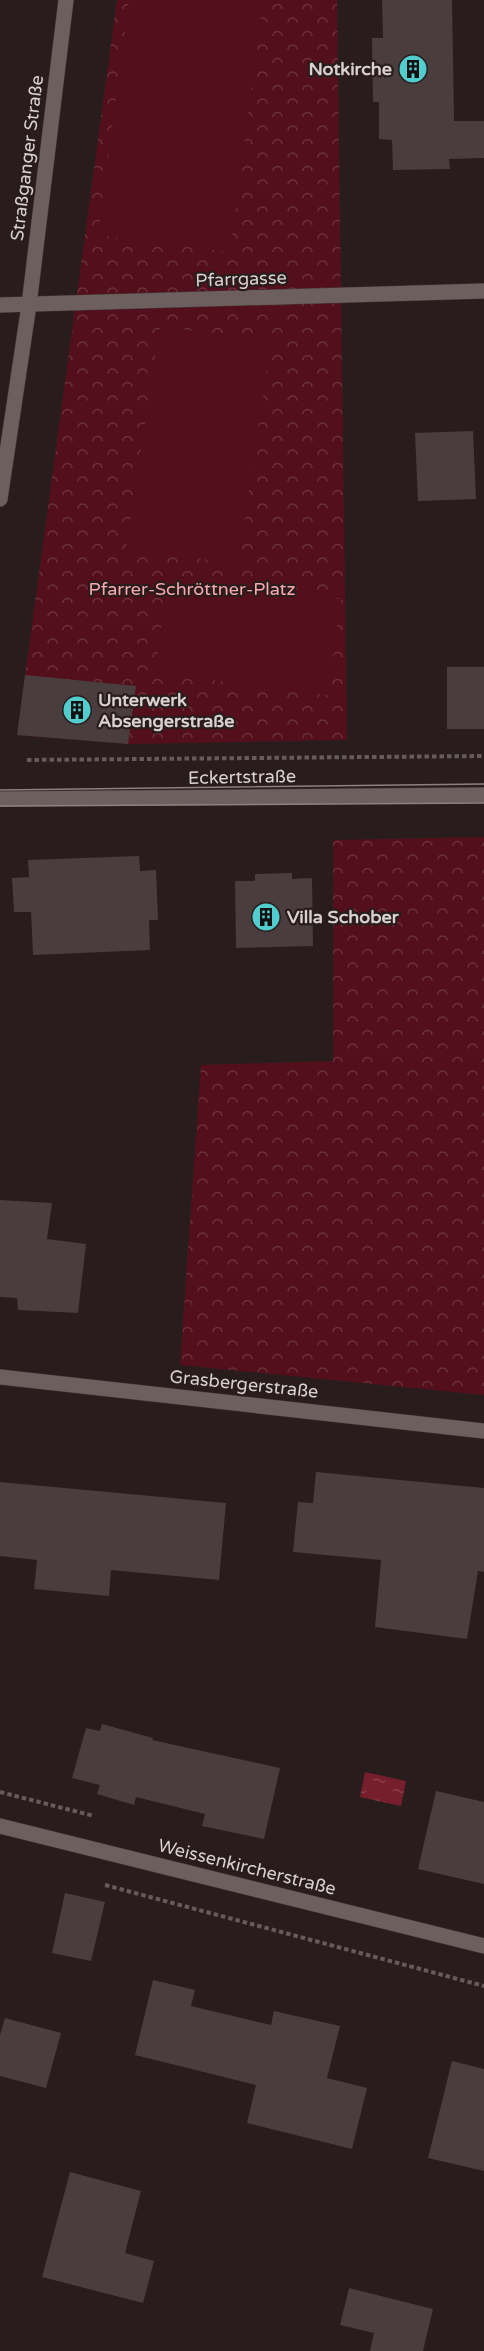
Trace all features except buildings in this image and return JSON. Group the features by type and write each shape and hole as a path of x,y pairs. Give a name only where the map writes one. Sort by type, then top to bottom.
{"street":[{"name":"Straßganger Straße","path":"0,499 29,305 66,0"},
{"name":"Pfarrgasse","path":"0,305 484,291"},
{"name":"Eckertstraße","path":"0,799 484,795"},
{"name":"Grasbergerstraße","path":"0,1377 484,1431"},
{"name":"Weissenkircherstraße","path":"0,1826 484,1946"}],"path":[{"path":"27,760 484,756"},
{"path":"104,1885 484,1986"}],"green space":[{"name":"Pfarrer-Schröttner-Platz","path":"117,0 337,0 347,740 128,744 17,735"},
{"path":"129,0 263,0 230,252 98,235"},
{"path":"160,326 271,342 238,564 126,548"},
{"path":"168,576 341,599 328,695 155,673"},
{"path":"484,837 484,1395 180,1365 201,1065 333,1061 333,840"}],"water":[{"path":"365,1772 406,1781 401,1806 360,1797"}],"tram line":[{"path":"0,790 484,784"},
{"path":"0,806 484,803"}],"place":[{"name":"Notkirche","path":"413,69"},
{"name":"Unterwerk Absengerstraße","path":"77,710"},
{"name":"Villa Schober","path":"266,917"}]}
